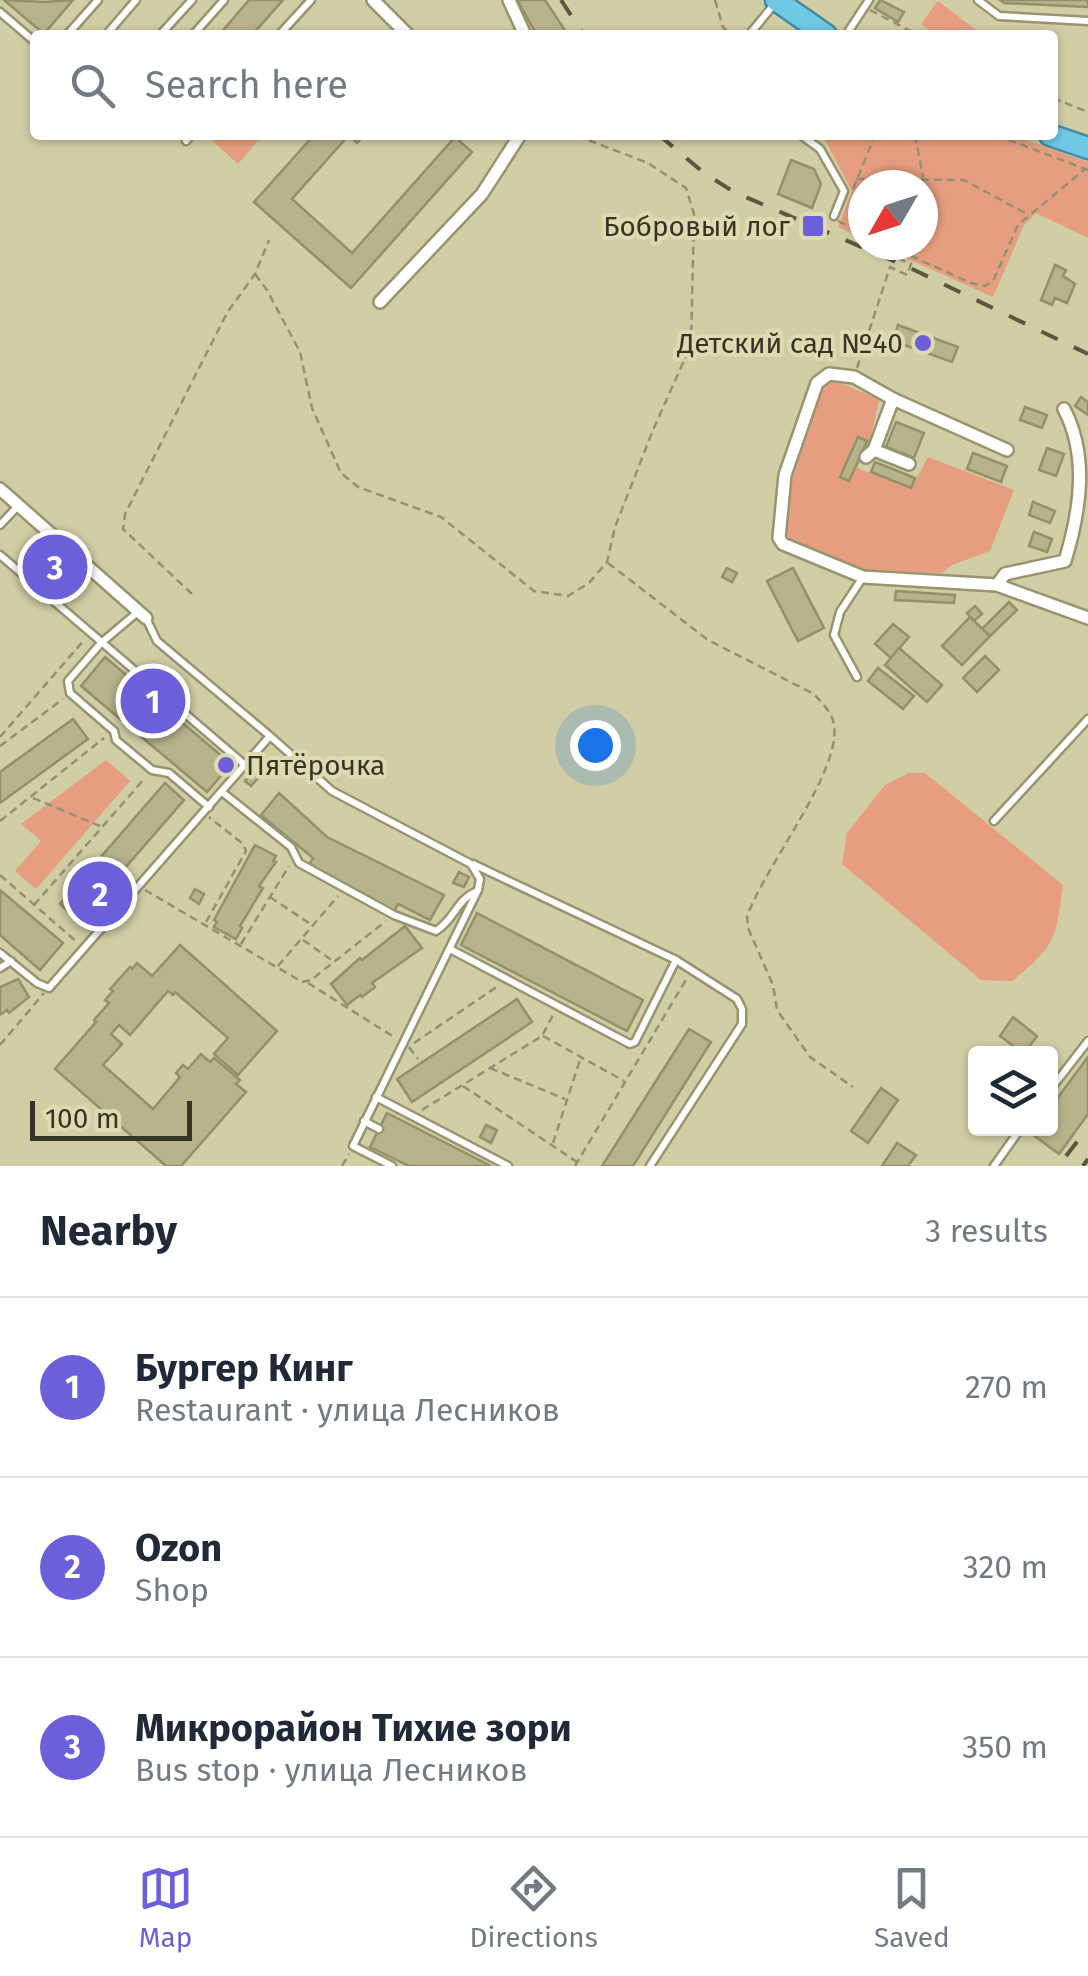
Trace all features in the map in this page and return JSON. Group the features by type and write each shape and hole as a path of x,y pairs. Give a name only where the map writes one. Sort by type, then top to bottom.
{"highway":[{"path":"776,0 819,30"},
{"path":"1057,140 1087,162"}],"street":[{"path":"372,0 402,30"},
{"path":"508,0 523,30"},
{"path":"380,302 482,194 517,140"},
{"path":"1007,450 854,378 830,374 817,383 784,475 779,538 783,544 862,577 997,585 1088,618"},
{"path":"893,399 870,453 910,464"},
{"path":"997,585 1005,574 1065,561 1086,481 1087,445 1079,426 1064,409"},
{"path":"0,489 142,615"}],"lane":[{"path":"71,30 98,0"},
{"path":"110,30 136,0"},
{"path":"165,30 192,0"},
{"path":"197,30 224,0"},
{"path":"285,30 311,0"},
{"path":"753,30 776,0"},
{"path":"978,0 999,16 1088,21"},
{"path":"849,30 867,4"},
{"path":"0,12 30,38"},
{"path":"807,140 820,149 844,191 834,216"},
{"path":"0,525 18,505"},
{"path":"0,555 245,765"},
{"path":"857,678 834,635 840,612 862,577"},
{"path":"207,810 169,773 152,770 116,740 114,731 70,693 68,681 100,643 142,615 157,641 332,790 472,864 676,960 738,999 742,1024 650,1166"},
{"path":"994,821 1088,719"},
{"path":"0,953 49,988 270,736"},
{"path":"222,792 291,847 299,863 394,914 436,931 449,923 463,897 478,890"},
{"path":"392,1166 353,1146 406,1045 478,890 480,880 472,864"},
{"path":"450,948 630,1044 635,1042 676,960"},
{"path":"0,968 11,961"},
{"path":"1058,1080 1088,1041"},
{"path":"376,1097 508,1166"},
{"path":"364,1120 379,1129"},
{"path":"994,1166 1015,1136"}],"path":[{"path":"715,0 727,30"},
{"path":"867,4 910,30"},
{"path":"1058,100 1088,112"},
{"path":"255,274 300,352 312,408 340,473 358,487 441,517 534,591 568,596 589,583 607,562 615,528 691,345 694,214 686,188 648,163 588,140"},
{"path":"860,170 873,140"},
{"path":"916,140 922,170"},
{"path":"1013,140 1087,162"},
{"path":"921,260 986,286 993,281 1018,226 1087,162"},
{"path":"938,179 964,180 1030,216"},
{"path":"841,224 846,209"},
{"path":"834,216 848,227"},
{"path":"192,594 123,530 125,514 227,313 255,274 269,240"},
{"path":"854,378 890,267 907,274 912,264 903,260"},
{"path":"607,562 708,640 814,694 827,708 835,727 828,761 747,917 773,985 777,1010 810,1058 852,1087"},
{"path":"0,737 89,634"},
{"path":"0,746 70,693"},
{"path":"0,821 114,731"},
{"path":"34,904 152,770"},
{"path":"32,797 101,827"},
{"path":"204,925 246,851 207,810"},
{"path":"240,946 295,855"},
{"path":"0,875 85,950"},
{"path":"140,887 306,982 406,1045 418,1059"},
{"path":"277,967 345,889"},
{"path":"270,897 313,926"},
{"path":"306,982 394,914"},
{"path":"301,939 335,962"},
{"path":"462,1085 576,1164 692,970"},
{"path":"406,1045 508,980"},
{"path":"0,1045 49,988"},
{"path":"412,1116 542,1036 557,1006"},
{"path":"542,1036 626,1082"},
{"path":"552,1146 580,1058"},
{"path":"490,1068 567,1100"},
{"path":"342,1166 353,1146"}],"shaded area":[{"path":"938,1 976,30 930,30 921,24"},
{"path":"212,140 259,140 238,164"},
{"path":"825,140 1026,140 1088,162 1088,238 1036,213 1024,225 993,297 910,260 938,260 938,170 848,170 848,183"},
{"path":"848,201 848,232 838,227"},
{"path":"837,382 879,399 870,441 857,468 911,489 928,457 1014,490 990,551 952,565 942,573 862,570 793,542 785,534 792,481 821,385"},
{"path":"106,760 130,781 36,889 15,871 41,841 21,824"},
{"path":"909,773 925,773 1063,885 1051,940 1012,981 981,980 842,864 847,833 885,785"}],"building":[{"path":"4,0 73,0 47,30 39,30"},
{"path":"249,0 283,0 256,30 223,30"},
{"path":"517,0 545,0 565,30 534,30"},
{"path":"880,0 904,12 898,22 875,8"},
{"path":"1000,0 1088,0 1088,7 1004,3"},
{"path":"310,140 345,140 292,199 352,253 452,140 458,140 472,152 351,288 254,202"},
{"path":"791,160 814,169 821,184 812,208 778,194"},
{"path":"1055,265 1066,270 1063,276 1075,284 1067,303 1055,298 1052,305 1041,300"},
{"path":"898,325 958,347 952,362 893,341"},
{"path":"1081,397 1088,402 1088,415 1075,406"},
{"path":"1025,407 1047,415 1042,428 1020,420"},
{"path":"896,422 924,433 914,458 886,447"},
{"path":"858,437 867,441 849,481 840,477"},
{"path":"1047,448 1064,454 1056,476 1039,470"},
{"path":"973,453 1007,466 1001,482 967,469"},
{"path":"875,462 915,478 911,488 871,472"},
{"path":"1033,502 1055,511 1050,523 1029,515"},
{"path":"1034,532 1052,539 1047,552 1029,546"},
{"path":"727,568 737,573 732,582 722,577"},
{"path":"793,568 824,628 798,641 767,581"},
{"path":"896,591 955,595 954,603 895,600"},
{"path":"1009,602 1017,610 990,636 982,629"},
{"path":"975,606 982,614 974,621 967,613"},
{"path":"970,617 990,636 962,665 942,646"},
{"path":"893,624 909,637 891,658 875,644"},
{"path":"899,648 942,685 927,702 885,665"},
{"path":"985,656 999,670 977,692 963,678"},
{"path":"105,657 231,764 207,792 81,686"},
{"path":"878,668 914,696 903,709 868,681"},
{"path":"73,719 88,739 0,803 0,772"},
{"path":"255,769 261,775 251,786 245,781"},
{"path":"165,783 184,800 79,921 60,904"},
{"path":"279,793 327,837 444,895 430,920 398,904 394,912 308,867 313,858 261,815"},
{"path":"255,845 276,856 276,862 259,886 263,888 236,939 214,927 214,920"},
{"path":"459,872 469,877 464,887 453,883"},
{"path":"195,889 204,894 199,904 190,898"},
{"path":"0,890 63,943 40,970 0,935"},
{"path":"477,913 643,1000 627,1031 461,945"},
{"path":"405,926 422,948 347,1005 331,984"},
{"path":"180,945 277,1031 238,1075 214,1054 228,1038 175,992 173,995 168,991 130,1035 119,1025 111,1034 122,1044 103,1065 153,1109 180,1077 176,1073 183,1065 188,1069 201,1054 210,1062 214,1058 240,1080 236,1084 246,1092 181,1166 166,1166 55,1069 96,1022 109,1003 105,1000 113,991 110,989 130,967 137,963 152,976"},
{"path":"18,979 29,997 9,1013 7,1010 0,1015 0,987"},
{"path":"517,999 532,1022 412,1102 397,1079"},
{"path":"1013,1017 1037,1036 1030,1046 1013,1046 1000,1036"},
{"path":"689,1029 711,1042 633,1166 602,1166"},
{"path":"1088,1057 1088,1114 1059,1154 1035,1136 1058,1136 1058,1097"},
{"path":"881,1088 898,1100 868,1143 851,1131"},
{"path":"387,1113 491,1166 409,1166 370,1147"},
{"path":"486,1125 497,1130 491,1143 480,1137"},
{"path":"897,1143 916,1155 908,1166 882,1166"}],"railway":[{"path":"561,0 581,30"},
{"path":"665,140 734,192 910,268 1088,354"},
{"path":"1066,1156 1088,1128"},
{"path":"1083,1166 1088,1159"}],"place":[{"name":"Бобровый лог","path":"813,226"},
{"name":"Детский сад №40","path":"923,343"},
{"name":"Микрорайон Тихие зори","path":"55,567"},
{"name":"Бургер Кинг","path":"153,701"},
{"name":"Пятёрочка","path":"226,765"},
{"name":"Ozon","path":"100,894"}]}
